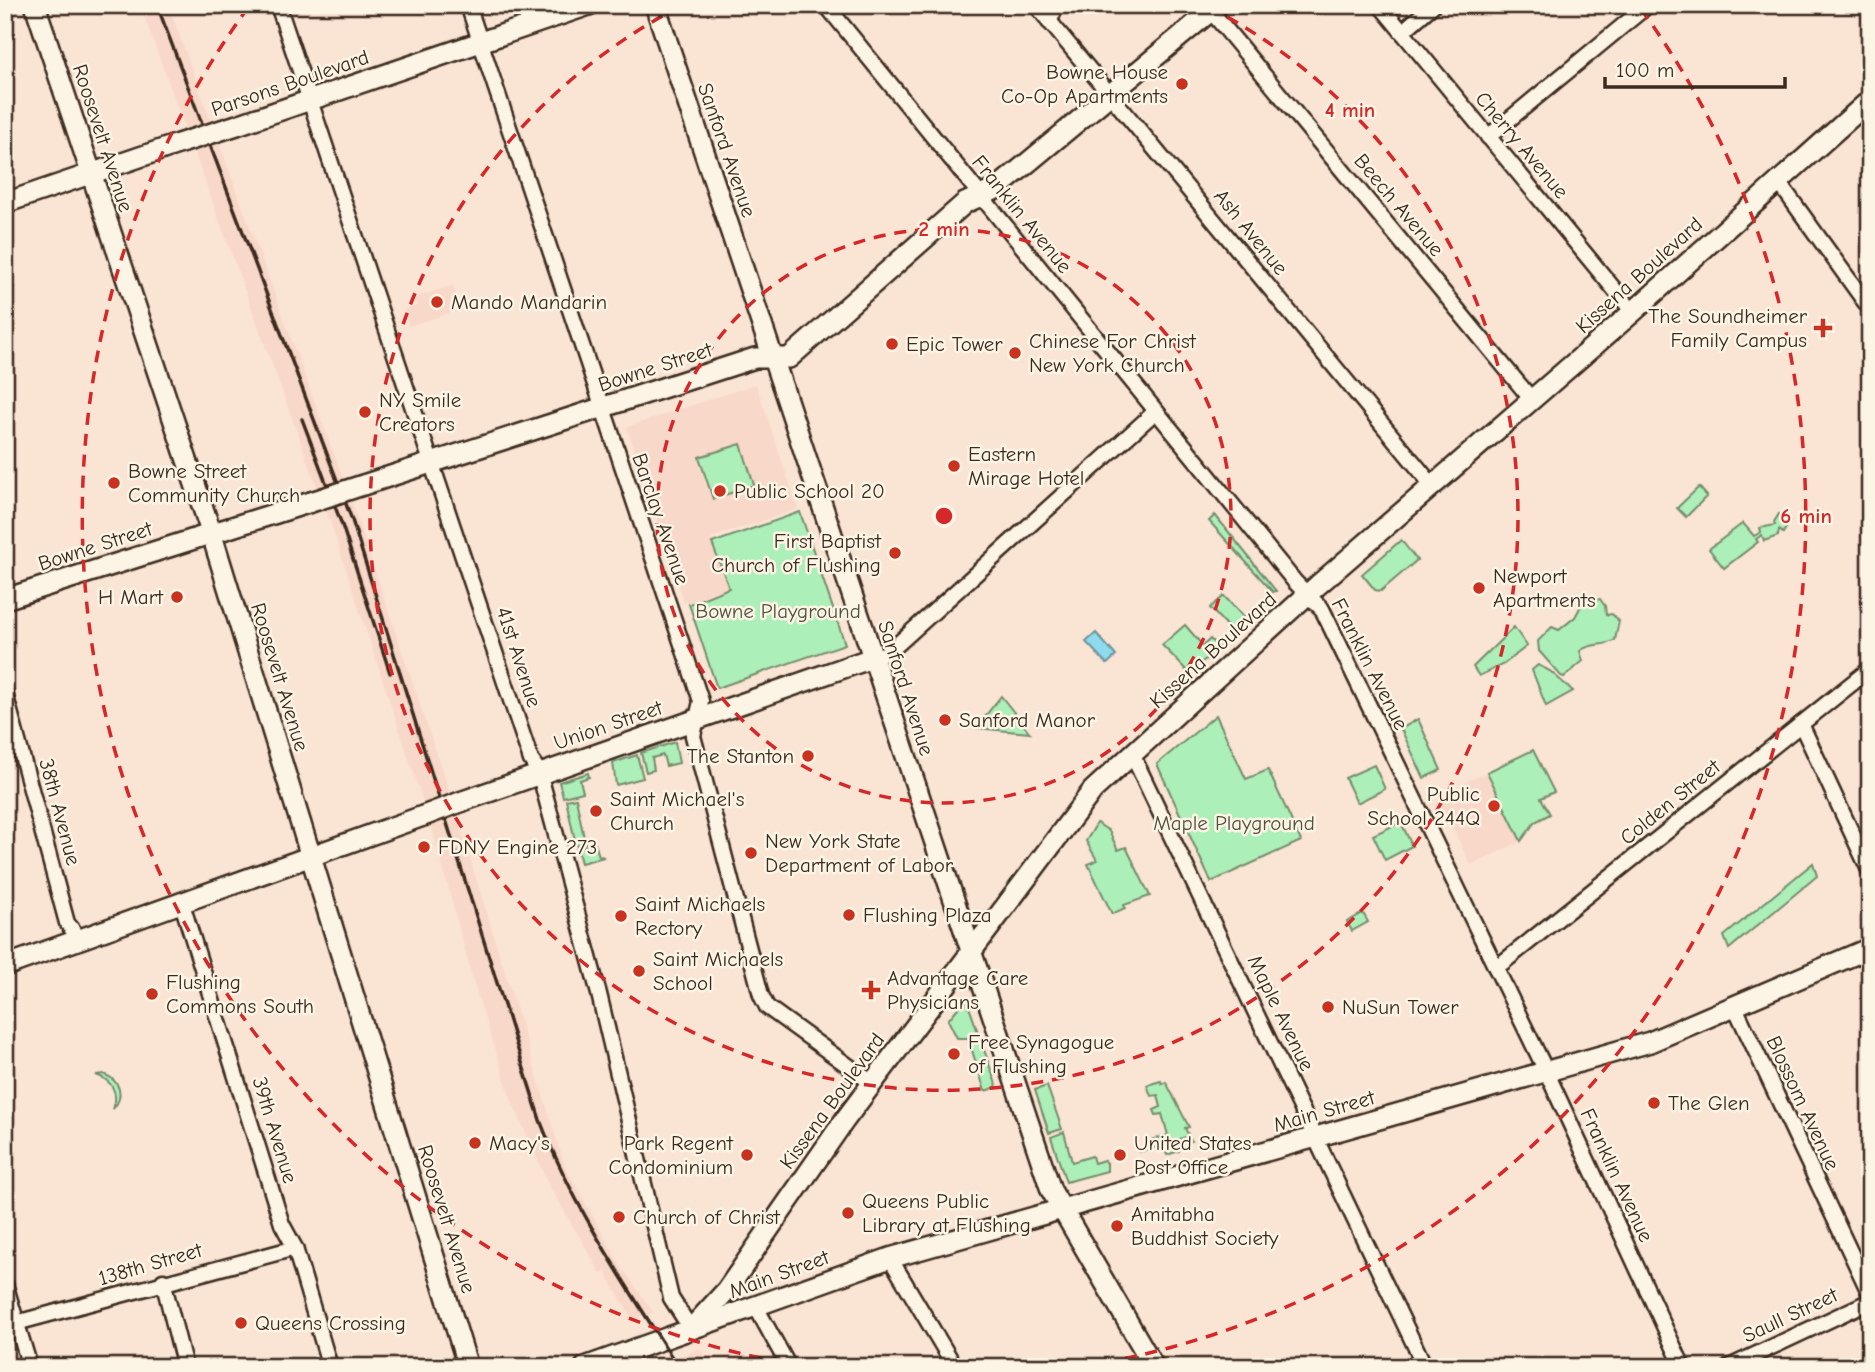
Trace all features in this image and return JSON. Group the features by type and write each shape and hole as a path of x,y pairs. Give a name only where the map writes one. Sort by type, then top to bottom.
{"street":[{"name":"Roosevelt Avenue","path":"35,5 211,532 468,1367"},
{"name":"41st Avenue","path":"278,5 531,760 539,772 599,994 671,1298 691,1329"},
{"name":"Barclay Avenue","path":"468,5 701,701 693,736 761,995 767,1007 872,1083"},
{"name":"Parsons Boulevard","path":"5,203 589,5"},
{"name":"Sanford Avenue","path":"654,5 1051,1190 1154,1367"},
{"name":"Franklin Avenue","path":"826,5 1156,411 1322,609 1546,1072 1683,1367"},
{"name":"Ash Avenue","path":"1036,5 1433,486"},
{"path":"1049,22 1057,5"},
{"name":"Cherry Avenue","path":"1380,5 1633,312"},
{"path":"1402,32 1433,5"},
{"path":"1488,137 1648,5"},
{"name":"Bowne Street","path":"5,599 755,358 789,358 924,237 965,203 996,189 1212,7"},
{"name":"Beech Avenue","path":"1212,7 1532,400"},
{"name":"Kissena Boulevard","path":"691,1329 726,1291 807,1172 1075,811 1132,754 1308,595 1633,312 1870,100"},
{"path":"1777,181 1870,309"},
{"name":"Union Street","path":"5,966 182,904 539,772 889,652 1156,411"},
{"name":"Colden Street","path":"1496,968 1870,669"},
{"name":"38th Avenue","path":"5,692 67,923 80,939"},
{"path":"1801,724 1870,872"},
{"name":"Maple Avenue","path":"1132,754 1317,1136 1425,1367"},
{"path":"1857,844 1870,834"},
{"name":"39th Avenue","path":"182,904 282,1224 295,1248 330,1367"},
{"name":"Main Street","path":"597,1365 890,1258 1650,1042 1870,948"},
{"name":"Blossom Avenue","path":"1735,1007 1870,1294"},
{"name":"138th Street","path":"16,1323 163,1281 295,1248"},
{"path":"890,1258 955,1367"},
{"path":"163,1281 185,1367"},
{"path":"5,1284 30,1367"},
{"name":"Saull Street","path":"1730,1366 1870,1301"},
{"path":"756,1307 789,1367"}],"shaded area":[{"path":"140,5 168,5 355,512 448,788 565,1167 620,1265 653,1312 633,1320 605,1272 601,1274 549,1185 512,1101 476,990 432,828 330,521"},
{"name":"Mando Mandarin","path":"453,285 461,309 409,326 404,310 417,306 414,298"},
{"name":"Public School 20","path":"756,384 798,509 711,538 729,588 684,603 627,427"},
{"name":"Public School 244Q","path":"1533,750 1554,792 1541,798 1550,814 1535,822 1521,841 1471,865 1437,796"},
{"path":"700,1349 710,1367 663,1367 661,1363"}],"green space":[{"path":"741,444 754,485 713,499 699,457"},
{"path":"1699,487 1707,496 1686,517 1677,508"},
{"name":"Bowne Playground","path":"800,512 845,644 717,688 689,604 729,588 712,543"},
{"path":"1779,514 1790,521 1783,533 1779,530 1778,536 1764,541 1762,535 1756,539 1758,542 1724,568 1709,549 1743,523 1754,536 1761,532 1760,528 1775,525"},
{"path":"1215,515 1276,591 1273,592 1209,521"},
{"path":"1401,540 1417,560 1381,591 1375,590 1362,574"},
{"path":"1224,596 1247,621 1234,634 1210,608"},
{"path":"1600,599 1605,606 1606,615 1612,614 1619,621 1615,640 1580,651 1583,661 1564,677 1561,676 1539,651 1538,641 1552,627 1559,630 1575,617 1583,602"},
{"path":"1185,625 1203,646 1210,639 1219,648 1189,673 1162,645"},
{"path":"1514,627 1527,646 1504,664 1479,676 1473,667"},
{"path":"1538,665 1550,671 1573,691 1546,706 1532,670"},
{"path":"1001,696 1030,733 976,728"},
{"name":"Maple Playground","path":"1216,715 1246,779 1268,770 1301,841 1211,882 1157,764"},
{"path":"1418,719 1441,770 1424,778 1401,729"},
{"path":"675,742 679,763 666,766 663,755 652,758 654,770 646,772 641,753"},
{"path":"1533,750 1554,792 1541,798 1550,814 1535,822 1521,841 1487,772"},
{"path":"637,755 643,778 616,785 613,763"},
{"path":"1374,765 1385,789 1357,803 1345,778"},
{"path":"588,773 589,777 580,780 583,792 563,797 559,782"},
{"path":"576,798 585,843 576,845 566,800"},
{"path":"1401,822 1412,846 1385,860 1373,835"},
{"path":"1097,823 1109,831 1118,850 1126,847 1150,896 1124,905 1125,908 1112,914 1088,864 1097,860 1086,841"},
{"path":"595,843 599,856 604,857 581,863 577,848"},
{"path":"1813,863 1817,876 1729,949 1724,936"},
{"path":"1363,913 1368,922 1352,931 1347,922"},
{"path":"966,998 997,1087 985,1091 968,1038 957,1038 948,1020"},
{"path":"103,1074 113,1080 119,1089 119,1099 113,1109 113,1088 106,1080 96,1075"},
{"path":"1161,1081 1162,1084 1166,1082 1189,1127 1185,1128 1191,1141 1188,1142 1186,1137 1180,1139 1179,1151 1167,1155 1163,1145 1138,1152 1149,1147 1148,1141 1168,1135 1162,1114 1156,1115 1154,1110 1161,1107 1158,1095 1151,1096 1147,1085"},
{"path":"1047,1086 1062,1129 1049,1133 1035,1090"},
{"path":"1064,1132 1072,1162 1092,1156 1094,1163 1104,1160 1107,1163 1107,1171 1066,1182 1051,1137"}],"water":[{"path":"1096,633 1116,656 1107,664 1086,642"}],"railway":[{"path":"157,5 352,520 540,1120 585,1216 678,1367"},
{"path":"302,419 342,525 390,673"}],"place":[{"name":"Bowne House Co-Op Apartments","path":"1182,84"},
{"name":"Mando Mandarin","path":"437,302"},
{"name":"The Soundheimer Family Campus","path":"1823,328"},
{"name":"Epic Tower","path":"892,344"},
{"name":"Chinese For Christ New York Church","path":"1015,353"},
{"name":"NY Smile Creators","path":"365,412"},
{"name":"Eastern Mirage Hotel","path":"954,466"},
{"name":"Bowne Street Community Church","path":"114,483"},
{"name":"Public School 20","path":"720,491"},
{"name":"First Baptist Church of Flushing","path":"895,553"},
{"name":"Newport Apartments","path":"1479,588"},
{"name":"H Mart","path":"177,597"},
{"name":"Sanford Manor","path":"945,720"},
{"name":"The Stanton","path":"808,756"},
{"name":"Public School 244Q","path":"1494,806"},
{"name":"Saint Michael's Church","path":"596,811"},
{"name":"FDNY Engine 273","path":"424,847"},
{"name":"New York State Department of Labor","path":"751,853"},
{"name":"Flushing Plaza","path":"849,915"},
{"name":"Saint Michaels Rectory","path":"621,916"},
{"name":"Saint Michaels School","path":"639,971"},
{"name":"Advantage Care Physicians","path":"871,990"},
{"name":"Flushing Commons South","path":"152,994"},
{"name":"NuSun Tower","path":"1328,1007"},
{"name":"Free Synagogue of Flushing","path":"954,1054"},
{"name":"The Glen","path":"1654,1103"},
{"name":"Macy's","path":"475,1143"},
{"name":"Park Regent Condominium","path":"747,1155"},
{"name":"United States Post Office","path":"1120,1155"},
{"name":"Queens Public Library at Flushing","path":"848,1213"},
{"name":"Church of Christ","path":"619,1217"},
{"name":"Amitabha Buddhist Society","path":"1117,1226"},
{"name":"Queens Crossing","path":"241,1323"}]}
